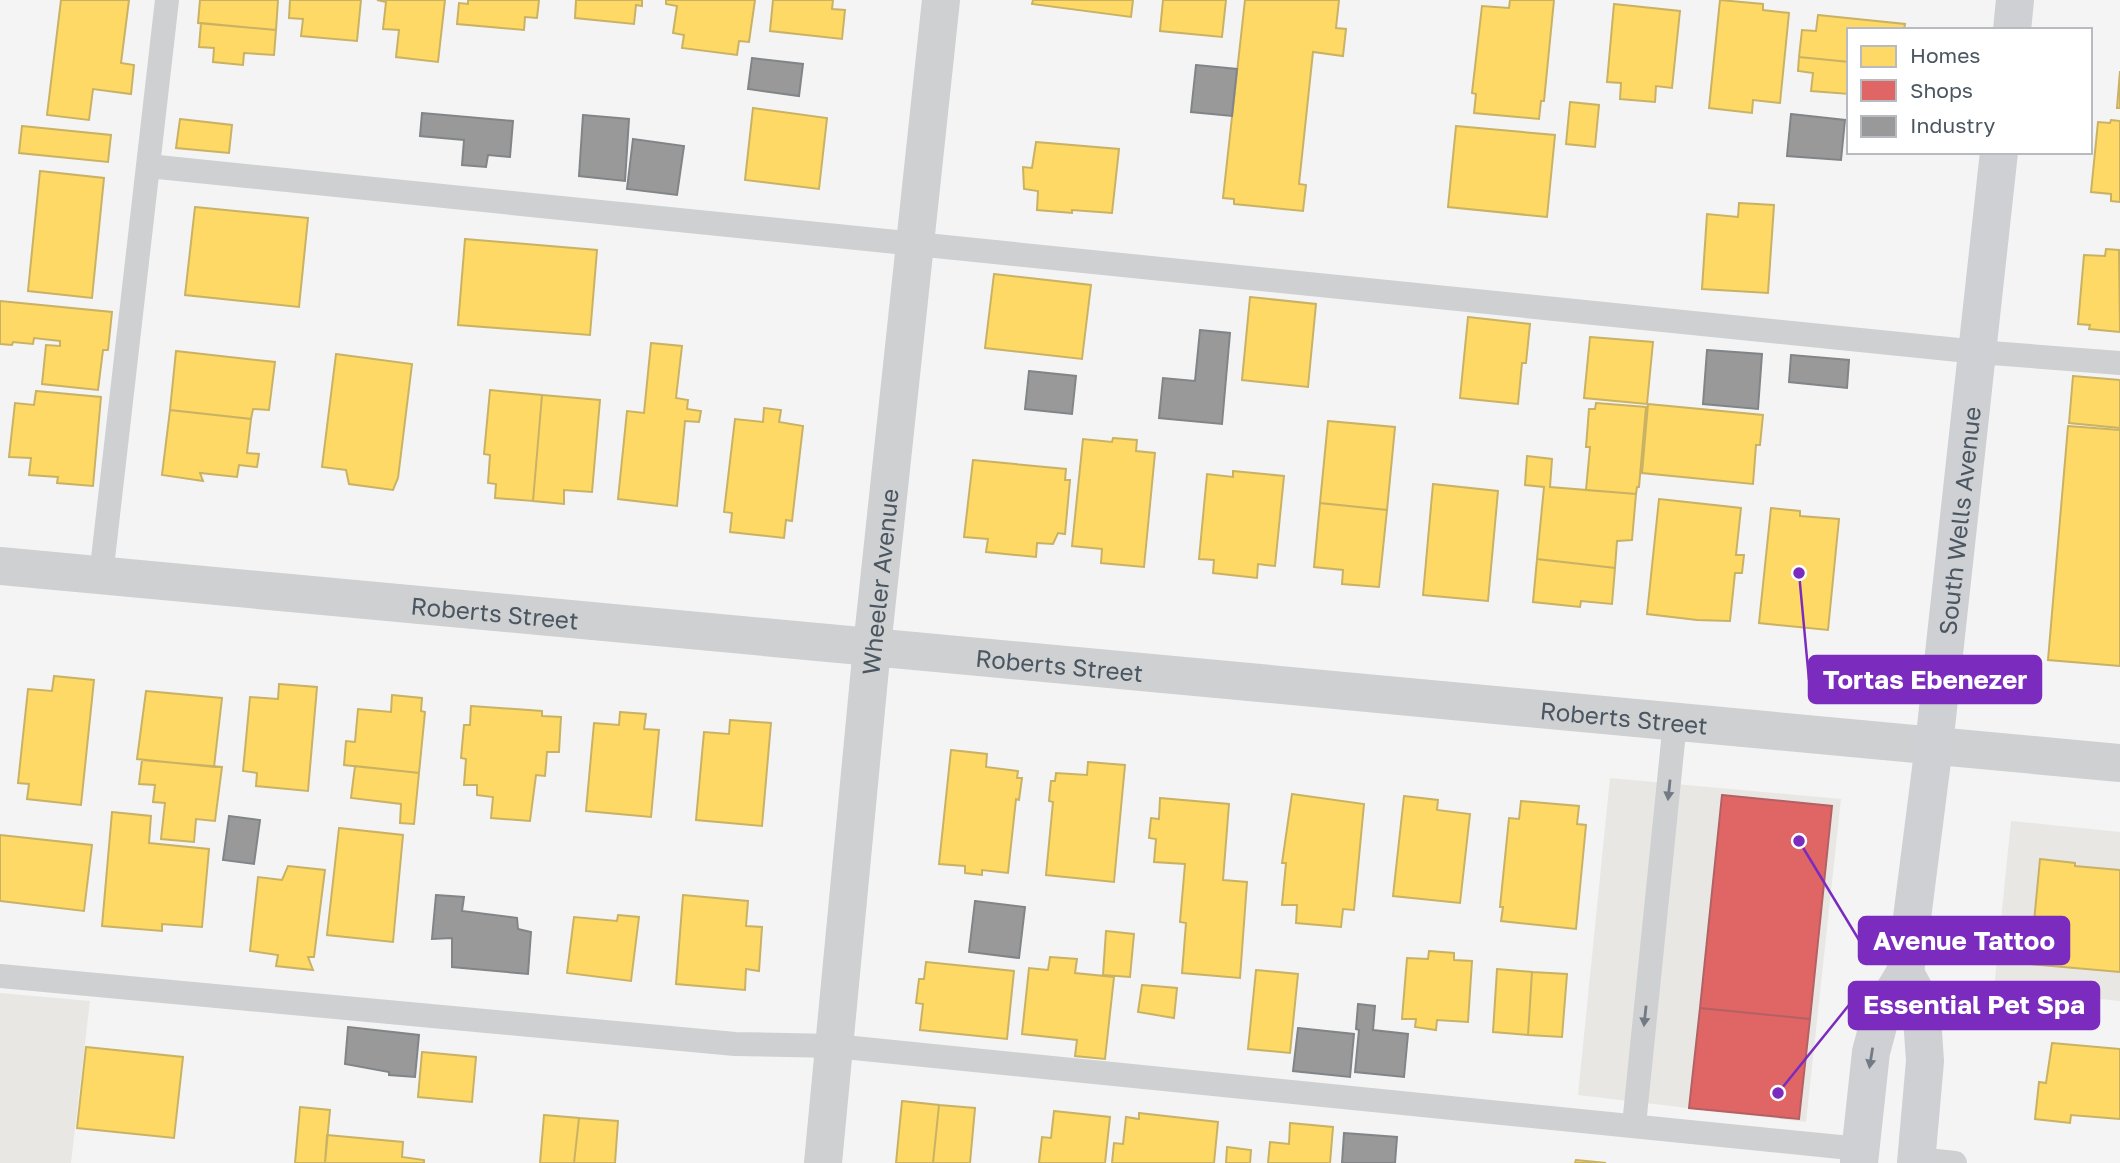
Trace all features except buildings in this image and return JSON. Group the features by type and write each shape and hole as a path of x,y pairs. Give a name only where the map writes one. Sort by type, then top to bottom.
{"main road":[{"path":"2012,28 2015,0"},
{"name":"South Wells Avenue","path":"1860,1156 1871,1052 1882,1011 1905,972 1934,745 1999,154"},
{"path":"1905,972 1921,1003 1925,1061 1916,1161"}],"street":[{"name":"Wheeler Avenue","path":"823,1163 872,647 941,0"},
{"name":"Roberts Street","path":"0,566 2120,763"}],"lane":[{"path":"101,576 167,0"},
{"path":"148,166 1978,352 2120,363"},
{"path":"1634,1125 1675,722"},
{"path":"0,976 735,1044 834,1046 1634,1125 1860,1156"},
{"path":"1916,1161 1955,1163"}],"shaded area":[{"path":"1610,778 1841,799 1806,1122 1578,1095"},
{"path":"2011,821 2120,832 2120,1001 1994,989"},
{"path":"0,993 90,1001 71,1163 0,1163"}],"place":[{"name":"Tortas Ebenezer","path":"1799,573"},
{"name":"Avenue Tattoo","path":"1799,841"},
{"name":"Essential Pet Spa","path":"1778,1093"}]}
